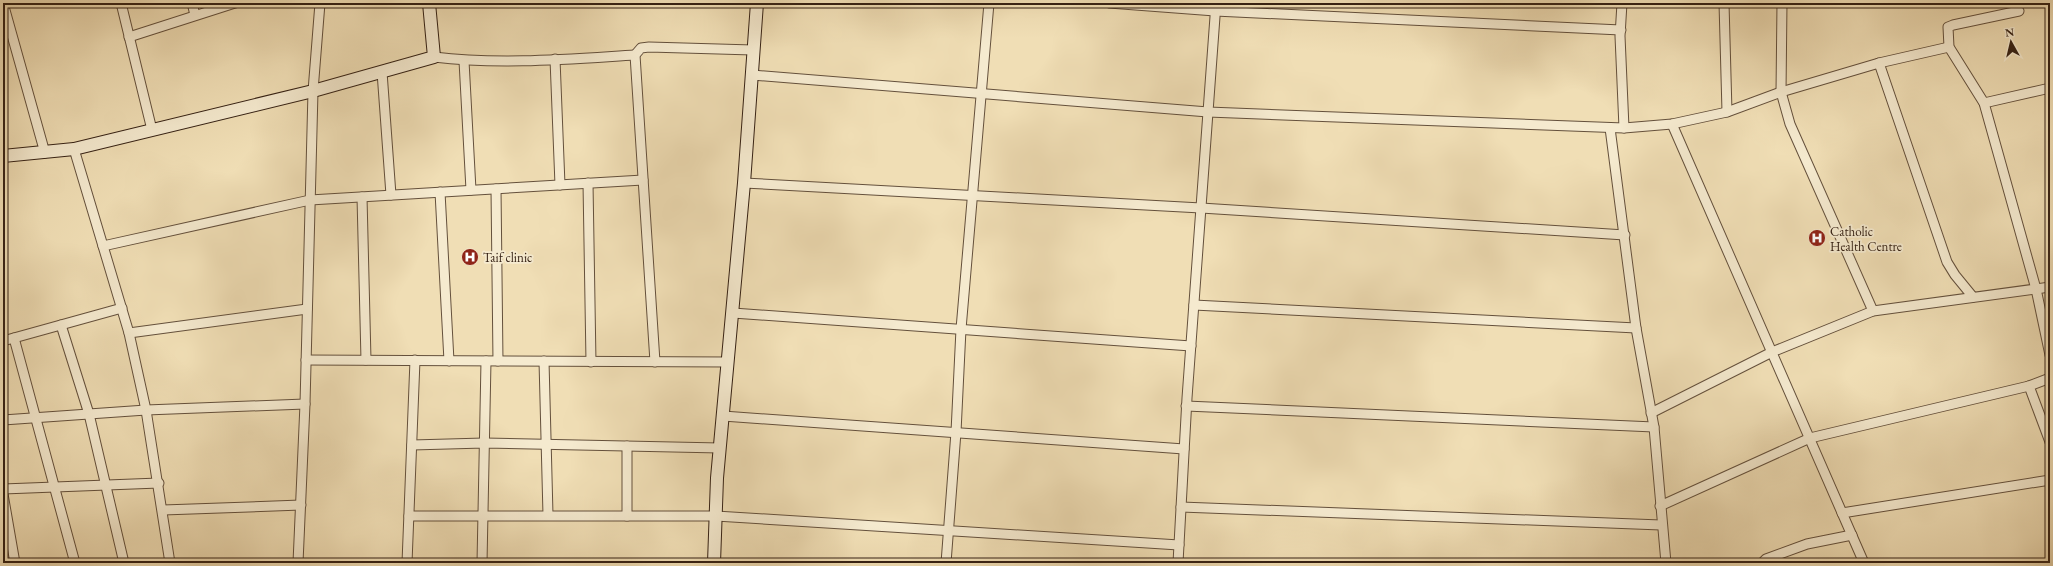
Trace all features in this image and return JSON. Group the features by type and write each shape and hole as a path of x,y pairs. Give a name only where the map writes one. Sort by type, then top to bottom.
{"street":[{"path":"3,3 45,153"},
{"path":"121,3 152,130"},
{"path":"192,3 195,15"},
{"path":"129,37 235,3"},
{"path":"298,563 305,404 313,91 320,3"},
{"path":"429,3 434,57"},
{"path":"714,563 720,448 744,183 757,3"},
{"path":"946,563 956,432 961,329 989,3"},
{"path":"1108,3 1215,7 1621,30"},
{"path":"1622,3 1621,30 1624,128"},
{"path":"1724,3 1727,112"},
{"path":"1782,3 1781,92 1790,124 1873,311"},
{"path":"1178,563 1186,406 1215,7"},
{"path":"2019,11 1948,27 1949,47 1984,103 2036,289 2050,355"},
{"path":"655,362 635,55 641,48 649,47 753,50"},
{"path":"752,75 1208,112 1624,128 1672,124 1727,112 1781,92 1879,63 1949,47"},
{"path":"3,156 74,149 313,91 434,57 464,61 635,55"},
{"path":"555,59 560,185"},
{"path":"464,61 471,190"},
{"path":"1879,63 1947,262 1955,275 1973,297"},
{"path":"382,72 391,195"},
{"path":"1984,103 2050,88"},
{"path":"1672,124 1864,563"},
{"path":"1610,128 1636,328 1654,427 1661,525 1666,563"},
{"path":"74,149 129,333 146,410 159,483 170,563"},
{"path":"103,246 310,200 643,180"},
{"path":"588,183 591,362"},
{"path":"744,183 1201,208 1625,235"},
{"path":"496,189 498,361"},
{"path":"440,192 449,361"},
{"path":"362,197 366,360"},
{"path":"1651,413 1772,352 1873,311 2050,287"},
{"path":"1194,305 1636,328"},
{"path":"3,341 122,308"},
{"path":"129,333 307,309"},
{"path":"733,313 1191,346"},
{"path":"61,325 89,414 107,485 124,563"},
{"path":"14,338 75,563"},
{"path":"306,360 728,362"},
{"path":"407,563 415,360"},
{"path":"482,563 486,361"},
{"path":"544,361 548,515"},
{"path":"1660,506 1810,438 2029,386 2050,378"},
{"path":"2029,386 2050,442"},
{"path":"3,420 146,410 305,404"},
{"path":"1186,406 1654,427"},
{"path":"723,416 1184,449"},
{"path":"412,445 484,443 720,448"},
{"path":"627,446 627,516"},
{"path":"1842,513 2050,480"},
{"path":"3,489 159,483"},
{"path":"3,494 15,563"},
{"path":"163,510 301,505"},
{"path":"1181,506 1661,525"},
{"path":"409,516 483,514 716,516 1179,545"},
{"path":"1762,563 1766,559 1808,544 1852,535"}],"place":[{"name":"Catholic Health Centre","path":"1817,238"},
{"name":"Taif clinic","path":"470,257"}]}
